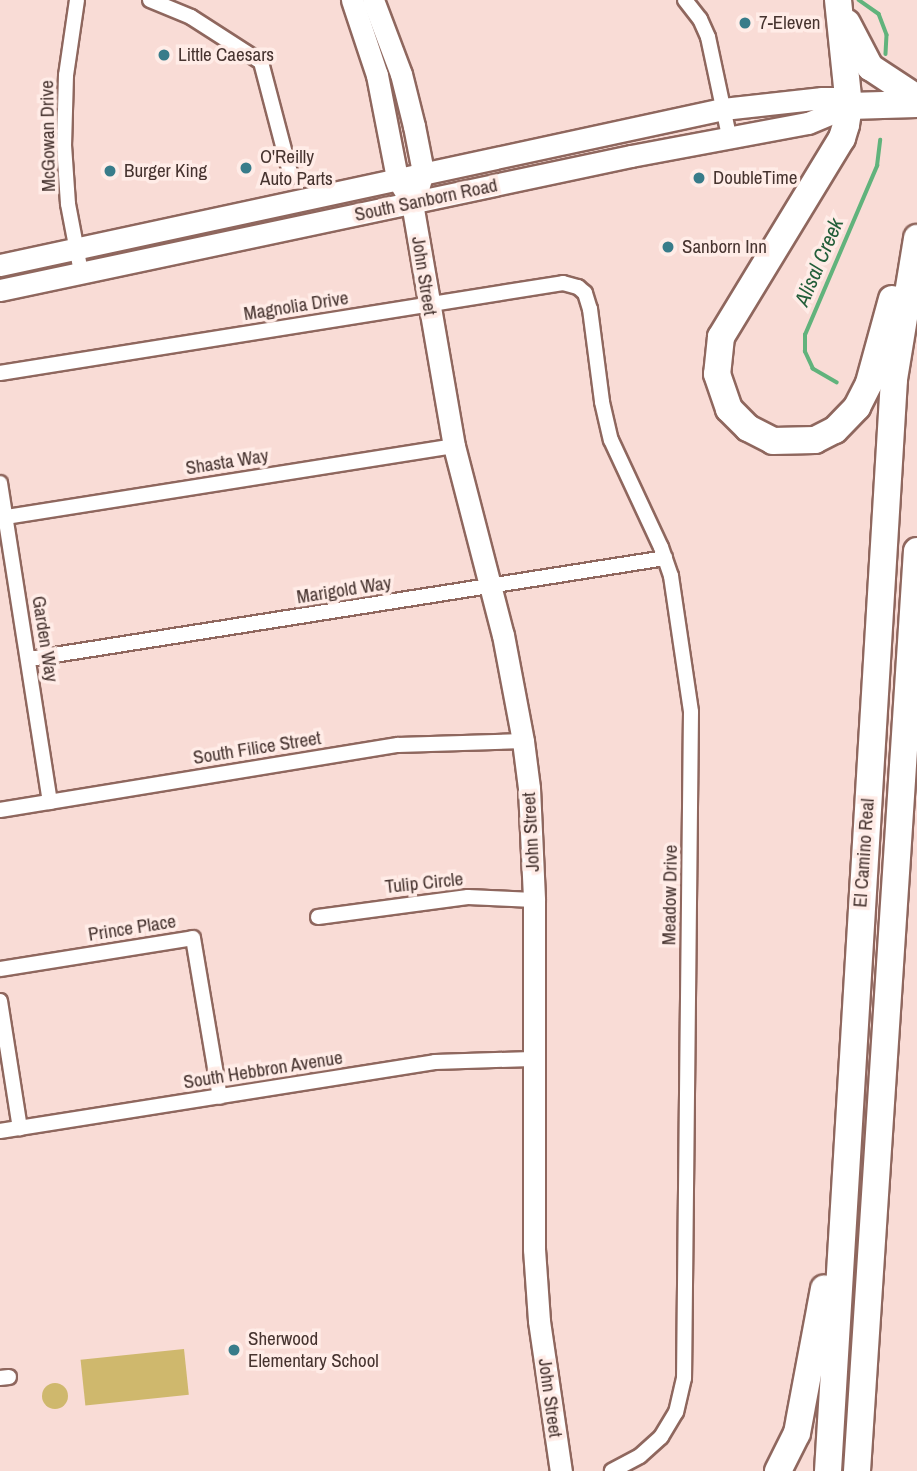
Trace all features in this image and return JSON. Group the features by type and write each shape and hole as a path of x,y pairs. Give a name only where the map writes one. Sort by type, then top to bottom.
{"highway":[{"path":"838,2 870,67 917,99"},
{"path":"838,2 849,106 842,138 721,337 717,357 718,384 724,401 741,423 765,438 794,443 825,436 850,416 869,383 900,270 917,225"},
{"name":"South Sanborn Road","path":"849,106 917,104"},
{"name":"El Camino Real","path":"828,1471 842,1199 894,379 917,237"},
{"name":"El Camino Real","path":"857,1471 914,655 917,551"},
{"path":"778,1471 797,1433 842,1199"}],"main road":[{"name":"John Street","path":"352,0 377,75 397,178 412,203 454,446 509,662 523,741 529,788 534,900 534,1249 539,1321 561,1471"},
{"path":"373,0 401,74 423,172"},
{"name":"South Sanborn Road","path":"0,265 723,109 822,98 834,98 849,106"},
{"name":"South Sanborn Road","path":"0,290 729,136 808,123 849,106"},
{"name":"John Street","path":"412,203 423,172"}],"street":[{"name":"McGowan Drive","path":"77,0 66,75 64,145 81,272"},
{"path":"150,0 179,11 261,62 291,176"},
{"path":"685,0 700,19 708,37 729,136"},
{"name":"Magnolia Drive","path":"0,373 563,284 582,289 589,303"},
{"name":"Meadow Drive","path":"589,303 602,402 611,440 665,558 681,630 691,724 684,1378 676,1412 661,1437 640,1457 612,1471"},
{"name":"Shasta Way","path":"6,517 454,446"},
{"name":"Garden Way","path":"0,483 50,802"},
{"name":"Marigold Way","path":"29,659 665,558"},
{"name":"South Filice Street","path":"0,810 398,746 523,741"},
{"name":"Tulip Circle","path":"318,917 468,897 534,900"},
{"name":"Prince Place","path":"0,969 193,938 220,1097"},
{"path":"0,1001 20,1128"},
{"name":"South Hebbron Avenue","path":"0,1131 449,1060 532,1059"}],"shaded area":[{"path":"184,1349 189,1395 85,1406 81,1360"},
{"path":"55,1383 64,1387 68,1396 64,1405 55,1409 46,1405 42,1396 46,1387"}],"waterway":[{"name":"Alisal Creek","path":"859,0 879,14 887,35 886,54"},
{"name":"Alisal Creek","path":"837,383 813,369 805,352 805,335 877,166 880,140"}],"place":[{"name":"7-Eleven","path":"745,23"},
{"name":"Little Caesars","path":"164,55"},
{"name":"O'Reilly Auto Parts","path":"246,168"},
{"name":"Burger King","path":"110,171"},
{"name":"DoubleTime","path":"699,178"},
{"name":"Sanborn Inn","path":"668,247"},
{"name":"Sherwood Elementary School","path":"234,1350"}]}
